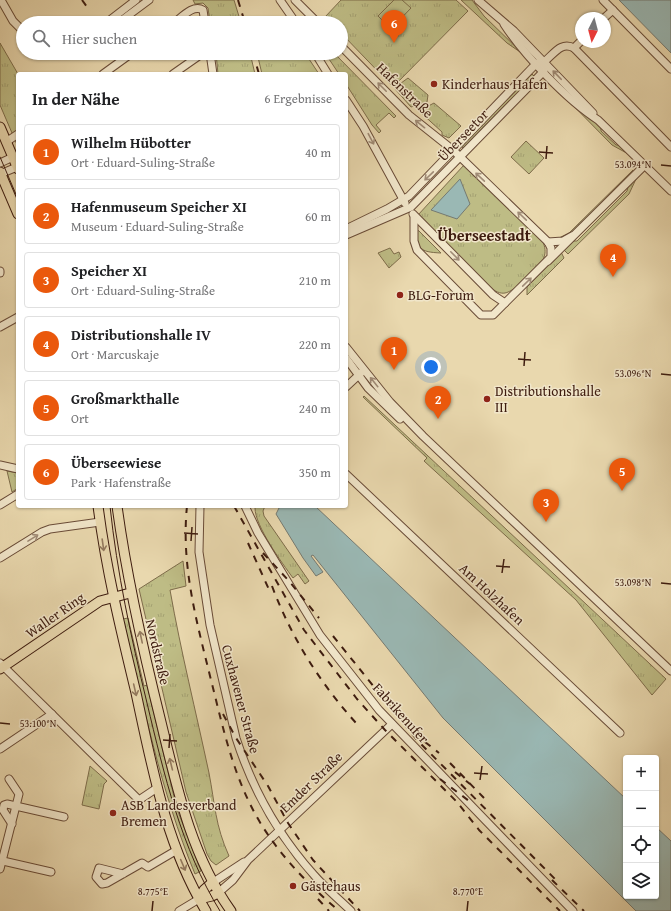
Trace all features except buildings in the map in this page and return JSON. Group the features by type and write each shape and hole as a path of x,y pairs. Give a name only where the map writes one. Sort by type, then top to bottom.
{"main road":[{"path":"0,126 16,163"},
{"path":"0,173 16,209"},
{"path":"98,508 113,598 157,788 177,850 206,911"},
{"name":"Nordstraße","path":"117,508 125,568 130,593 180,802 188,827 212,883 231,911"},
{"name":"Waller Ring","path":"1,666 100,601 130,593"},
{"name":"Emder Straße","path":"199,899 204,890 212,883"},
{"name":"Emder Straße","path":"199,899 218,893"}],"street":[{"path":"1,0 16,25"},
{"path":"115,16 136,0"},
{"path":"127,16 148,0"},
{"path":"280,0 291,16"},
{"path":"295,0 311,16"},
{"path":"478,0 504,24 514,31 541,63 589,108 598,120 671,191"},
{"path":"603,0 671,69"},
{"path":"184,16 195,8 203,10 204,16"},
{"path":"299,16 304,9"},
{"name":"Überseetor","path":"348,228 403,200 440,165 453,150 541,63 563,45 568,45 574,48"},
{"path":"574,48 671,147"},
{"name":"Hafenstraße","path":"348,53 409,115 453,150 548,242"},
{"path":"106,72 122,60"},
{"path":"176,72 193,60"},
{"path":"211,60 212,72"},
{"path":"319,60 327,72"},
{"path":"541,63 544,71 587,113 598,120"},
{"name":"Überseetor","path":"348,234 407,209 417,201 544,71"},
{"path":"348,103 363,126 407,209 493,295 505,302"},
{"path":"6,142 16,135"},
{"path":"0,163 13,156"},
{"path":"414,216 414,241 417,250 481,315 493,315 645,165"},
{"path":"0,173 16,169"},
{"path":"548,261 551,252 548,242 563,241 575,234"},
{"path":"0,327 16,318"},
{"path":"348,350 362,373"},
{"path":"348,360 423,436 671,671"},
{"path":"348,385 362,373"},
{"path":"0,465 16,469"},
{"name":"Am Holzhafen","path":"348,476 620,733"},
{"path":"0,505 16,495"},
{"name":"Cuxhavener Straße","path":"200,508 199,552 210,625 236,738 247,768 280,831 314,876 351,911"},
{"name":"Fabrikenufer","path":"246,508 258,533 320,635 392,724 573,911"},
{"path":"0,558 46,530 100,522"},
{"path":"1,666 139,800 157,788"},
{"path":"0,749 52,714"},
{"name":"Emder Straße","path":"218,893 233,880 248,860 392,724"},
{"path":"0,869 19,794 9,779"},
{"path":"12,824 3,810 4,805 7,804 64,817"},
{"path":"123,874 142,864 148,867 177,850"},
{"name":"Emder Straße","path":"212,883 248,860"},
{"path":"3,861 51,872"},
{"name":"Emder Straße","path":"179,911 199,899"}],"green space":[{"path":"193,0 234,0 239,16 209,16 208,8 203,3 195,4"},
{"path":"341,0 456,0 468,11 393,87 348,40 348,16 326,16"},
{"path":"394,0 402,0 411,8 391,29 378,16"},
{"path":"461,0 472,0 484,16 523,54 507,43"},
{"path":"0,43 17,72 16,142 0,105"},
{"path":"217,60 252,60 255,72 218,72"},
{"path":"259,60 310,60 318,72 262,72"},
{"path":"330,60 341,60 396,116 394,118 389,113 376,125 381,131 379,133 372,125 348,87 348,72 338,72"},
{"path":"532,74 534,76 463,148 461,146"},
{"path":"408,78 428,95 427,102 411,107 395,89"},
{"path":"552,84 601,127 601,131 616,145 620,145 632,156 612,145"},
{"path":"434,103 461,126 449,138 442,135 442,132 419,111"},
{"path":"526,141 544,158 529,174 511,157"},
{"path":"464,165 544,244 545,255 542,261 521,284 509,292 499,293 491,288 418,215"},
{"path":"633,170 571,234 559,238 569,233"},
{"path":"636,179 629,194 568,254 564,250 573,241 577,241 627,191 628,187"},
{"path":"416,229 441,253 428,252 421,248"},
{"path":"390,248 394,254 399,252 401,257 389,268 378,253"},
{"path":"561,252 564,258 527,295 527,287"},
{"path":"364,396 666,679 652,695 576,600 424,461 427,458 363,397"},
{"path":"7,471 16,473 16,489 12,492"},
{"path":"255,508 264,508 264,516 309,581 305,584 298,574 293,578 264,534 256,516"},
{"path":"183,561 186,586 170,590 209,773 218,824 229,856 216,865 211,861 207,854 186,792 139,589"},
{"path":"128,618 144,686 147,685 177,809 201,871 195,874 162,779 123,619"},
{"path":"90,766 107,781 104,784 99,809 82,805"}],"water":[{"path":"619,0 671,0 671,53"},
{"path":"460,179 470,204 457,219 431,210"},
{"path":"279,508 317,508 623,796 623,898 443,718 313,555 311,556 323,572 316,576 276,514"},
{"path":"659,830 671,841 671,911 636,911 624,899 659,899"}],"tram line":[{"path":"0,157 16,194"},
{"path":"110,508 116,556 130,629 153,730 167,783 184,836 206,887 220,911"}],"railway":[{"path":"82,0 87,7"},
{"path":"238,0 243,16"},
{"path":"255,60 258,72"},
{"path":"187,508 186,549 195,613 230,752 243,789 261,824 287,860 339,911"},
{"path":"235,508 304,630 357,699 385,730 457,802 479,830 560,911"},
{"path":"248,543 271,594"},
{"path":"263,553 289,581 319,618"},
{"path":"272,586 288,623 308,659 330,692 356,723"},
{"path":"333,636 417,740 559,883"},
{"path":"223,714 236,738 268,786 288,823 313,860 360,911"},
{"path":"425,742 439,753"},
{"path":"450,763 484,798"},
{"path":"455,772 470,784"},
{"path":"440,779 473,804"},
{"path":"552,880 584,911"},
{"path":"318,899 329,911"}],"place":[{"name":"Überseewiese","path":"394,43"},
{"name":"Kinderhaus Hafen","path":"434,84"},
{"name":"Distributionshalle IV","path":"613,277"},
{"name":"BLG-Forum","path":"400,295"},
{"name":"Wilhelm Hübotter","path":"394,370"},
{"name":"Distributionshalle III","path":"487,399"},
{"name":"Hafenmuseum Speicher XI","path":"438,419"},
{"name":"Großmarkthalle","path":"622,491"},
{"name":"Speicher XI","path":"546,522"},
{"name":"ASB Landesverband Bremen","path":"113,813"},
{"name":"Gästehaus","path":"293,886"}],"district":[{"name":"Überseestadt","path":"484,235"}]}
